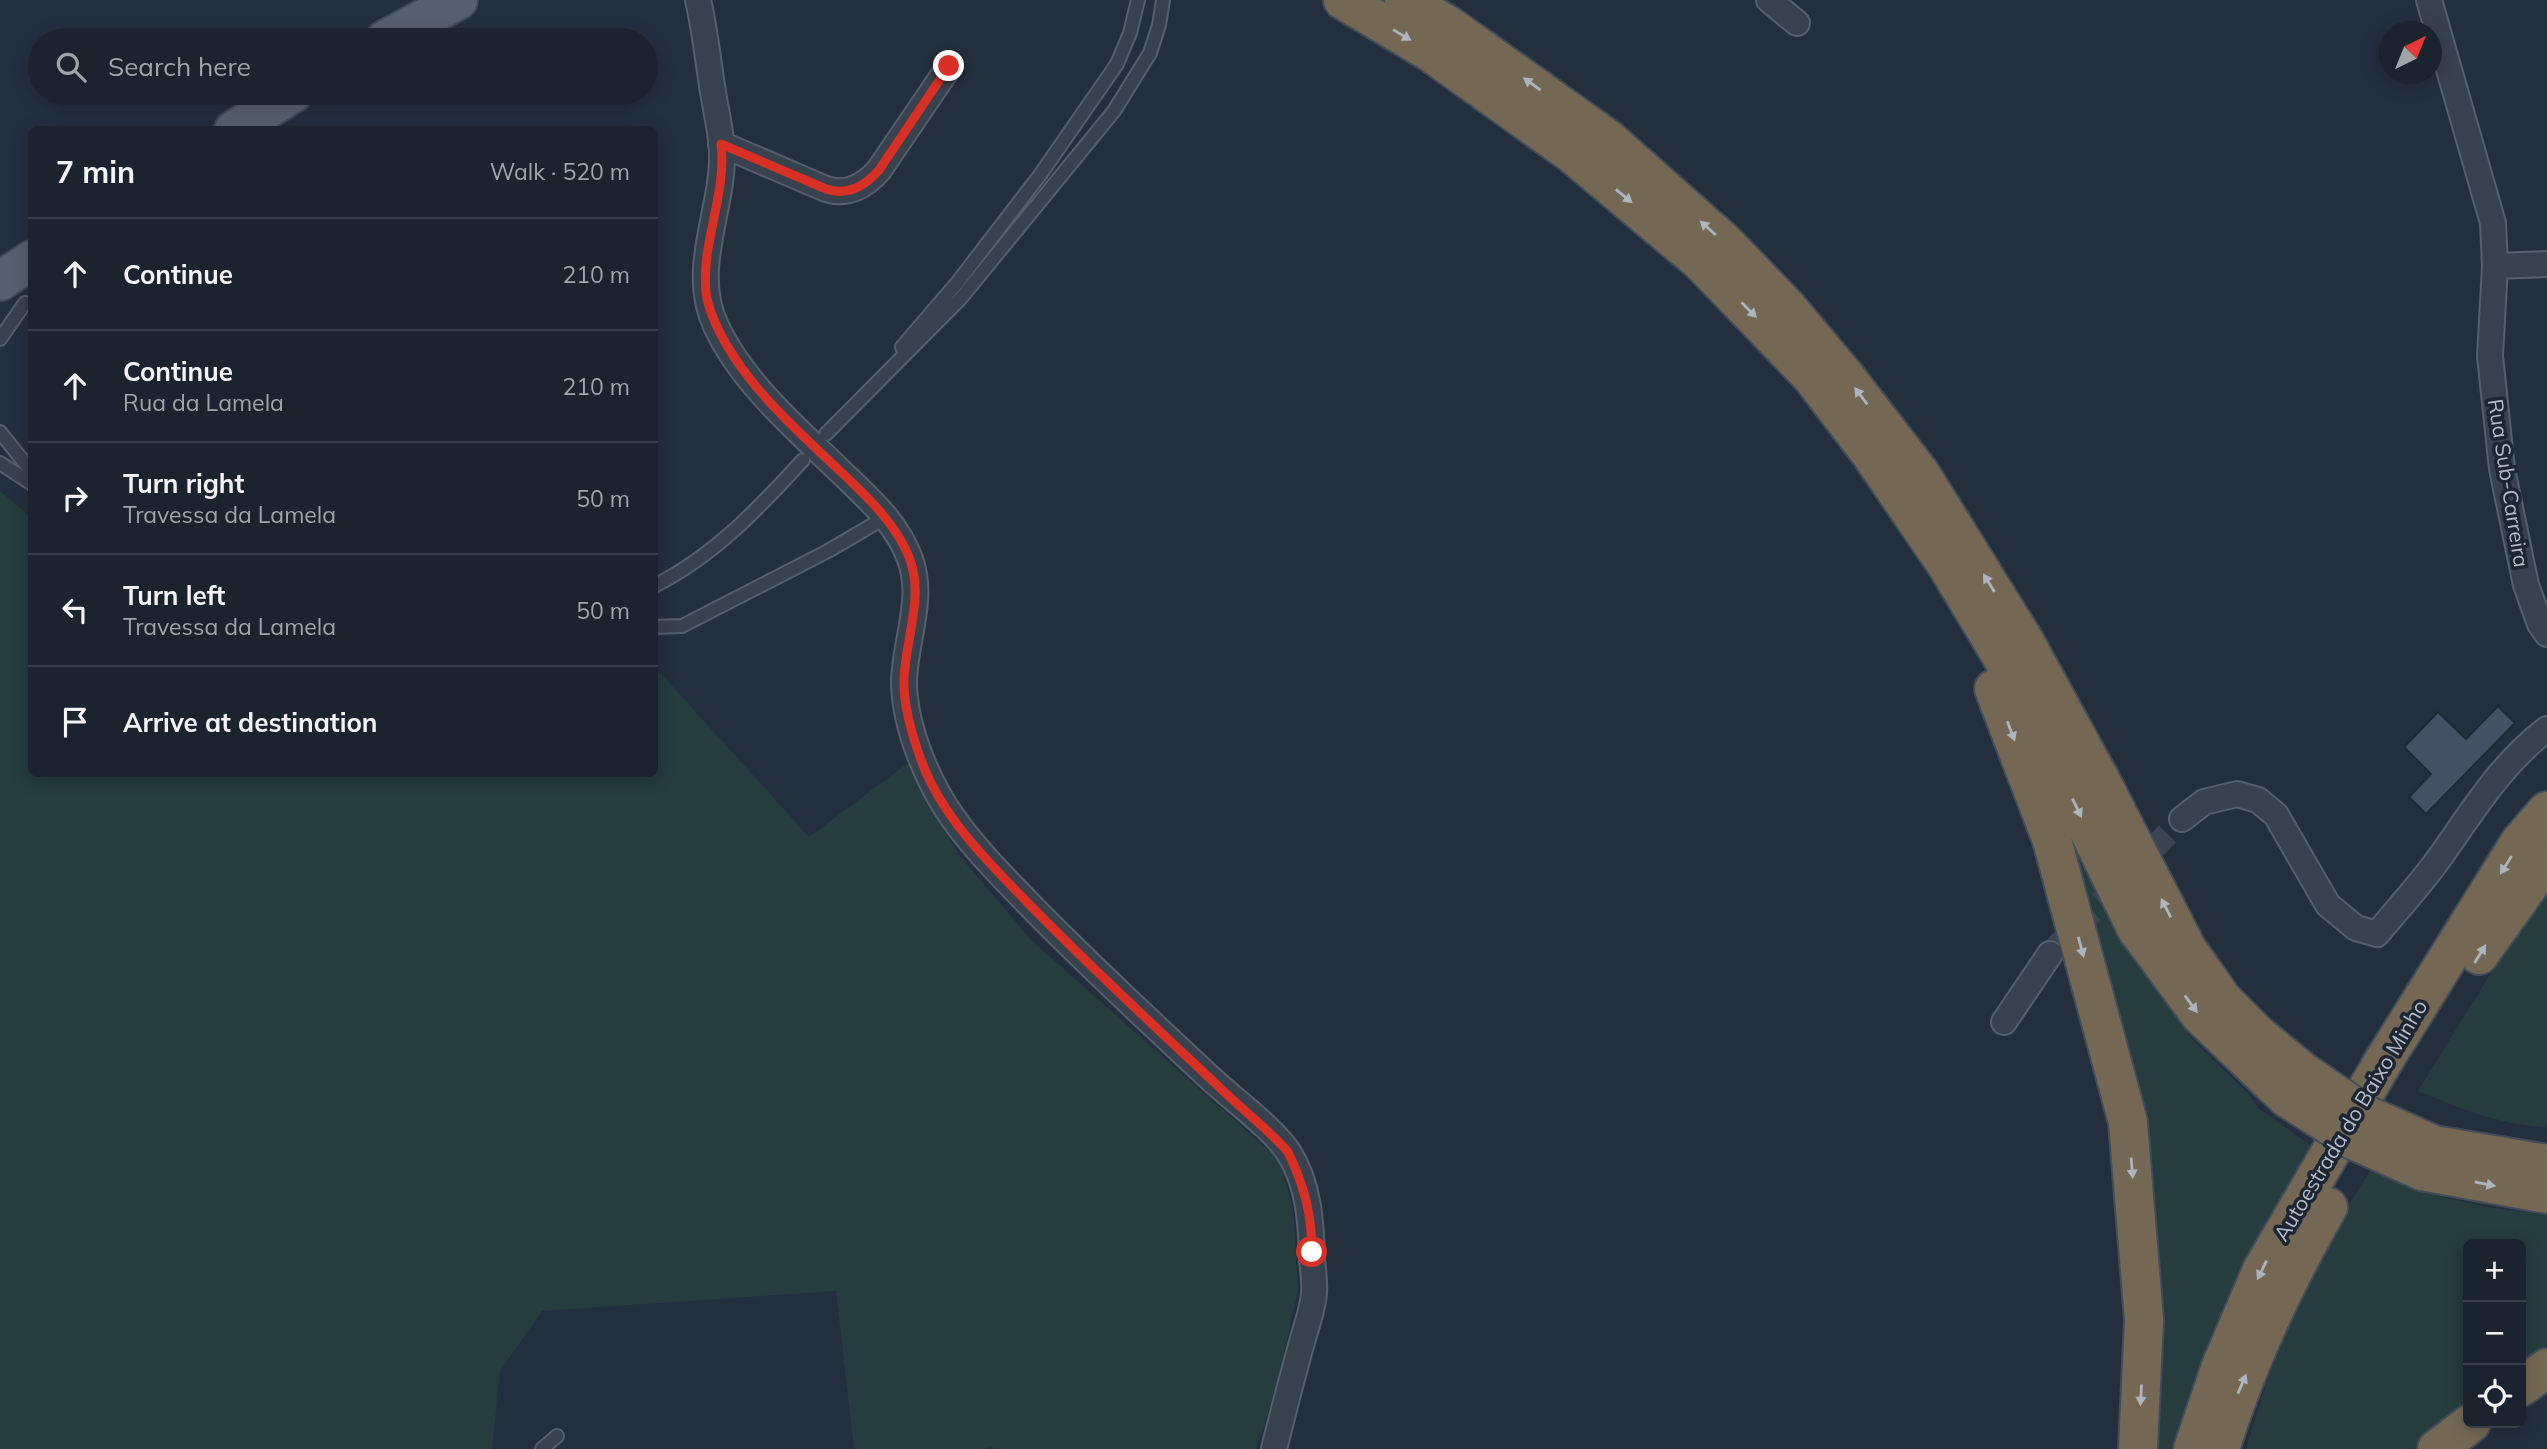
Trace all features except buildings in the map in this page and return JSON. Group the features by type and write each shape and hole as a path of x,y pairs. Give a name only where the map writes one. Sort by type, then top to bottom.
{"highway":[{"path":"1343,0 1430,52 1560,145 1701,262 1811,376 1870,453 1946,564 2014,677 2136,928 2200,1015 2294,1084 2353,1140 2428,1158 2547,1194"},
{"path":"1404,0 1448,25 1608,139 1724,242 1786,306 1845,376 1920,473 2025,642 2187,949 2223,1000 2257,1034 2294,1084"},
{"path":"1870,453 1884,500 1951,610 1996,692 2056,854 2128,1122 2144,1320 2138,1449"},
{"name":"Autoestrada do Baixo Minho","path":"2193,1449 2221,1366 2268,1259 2405,1027 2520,842 2547,811"},
{"path":"2220,1449 2234,1402 2306,1244 2403,1073 2495,930 2547,860"},
{"path":"2428,1158 2547,1164"},
{"path":"2526,1383 2547,1368"},
{"path":"2437,1449 2464,1428"}],"main road":[{"path":"408,28 458,0"},
{"path":"240,126 274,105"},
{"path":"12,292 28,266"}],"street":[{"path":"698,0 721,144 720,179 707,261 706,293 715,324 737,363 781,414 886,517 908,553 914,569 916,590 904,682 915,735 931,782 969,839 1049,925 1288,1152 1307,1199 1312,1229 1314,1293 1274,1449"},
{"path":"1769,0 1797,23"},
{"name":"Rua Sub-Carreira","path":"2429,0 2493,223 2495,266 2490,356 2502,469 2526,585 2540,624 2547,634"},
{"path":"721,144 834,192 856,188 879,170 949,66"},
{"path":"2495,266 2547,264"},
{"path":"2182,819 2204,802 2236,794 2258,800 2276,815 2328,905 2356,928 2377,934 2434,864 2476,802 2526,745 2547,729"},
{"path":"2004,1022 2050,954"}],"lane":[{"path":"1138,0 1130,33 1117,64 1040,175 957,283 827,433 961,298 1114,111 1150,53 1163,0"},
{"path":"0,339 12,292"},
{"path":"0,432 28,467"},
{"path":"658,584 676,575 748,519 803,460"},
{"path":"0,463 28,481"},
{"path":"658,627 682,626 807,562 886,517"},
{"path":"541,1449 557,1436"}],"green space":[{"path":"0,491 28,514 28,777 658,777 658,670 809,837 908,763 958,854 1032,941 1279,1160 1293,1208 1298,1291 1275,1391 1256,1449 854,1449 836,1291 542,1311 500,1371 492,1449 0,1449"},
{"path":"2067,838 2128,949 2195,1043 2248,1093 2258,1108 2313,1147 2222,1316 2195,1382 2173,1449 2154,1449 2156,1417"},
{"path":"2547,882 2547,1127 2497,1120 2418,1091"},
{"path":"2370,1171 2423,1192 2481,1206 2547,1215 2547,1350 2526,1365 2526,1239 2463,1239 2463,1410 2414,1449 2246,1449 2282,1332 2335,1228"}],"tunnel":[{"path":"2050,954 2182,819"}],"route":[{"path":"949,66 879,170 856,188 834,192 721,144 720,179 707,261 706,293 715,324 737,363 781,414 880,510 896,530 908,553 914,569 916,590 904,682 906,700 931,782 952,817 1012,887 1049,925 1288,1152 1307,1199 1312,1229 1312,1252"}]}
